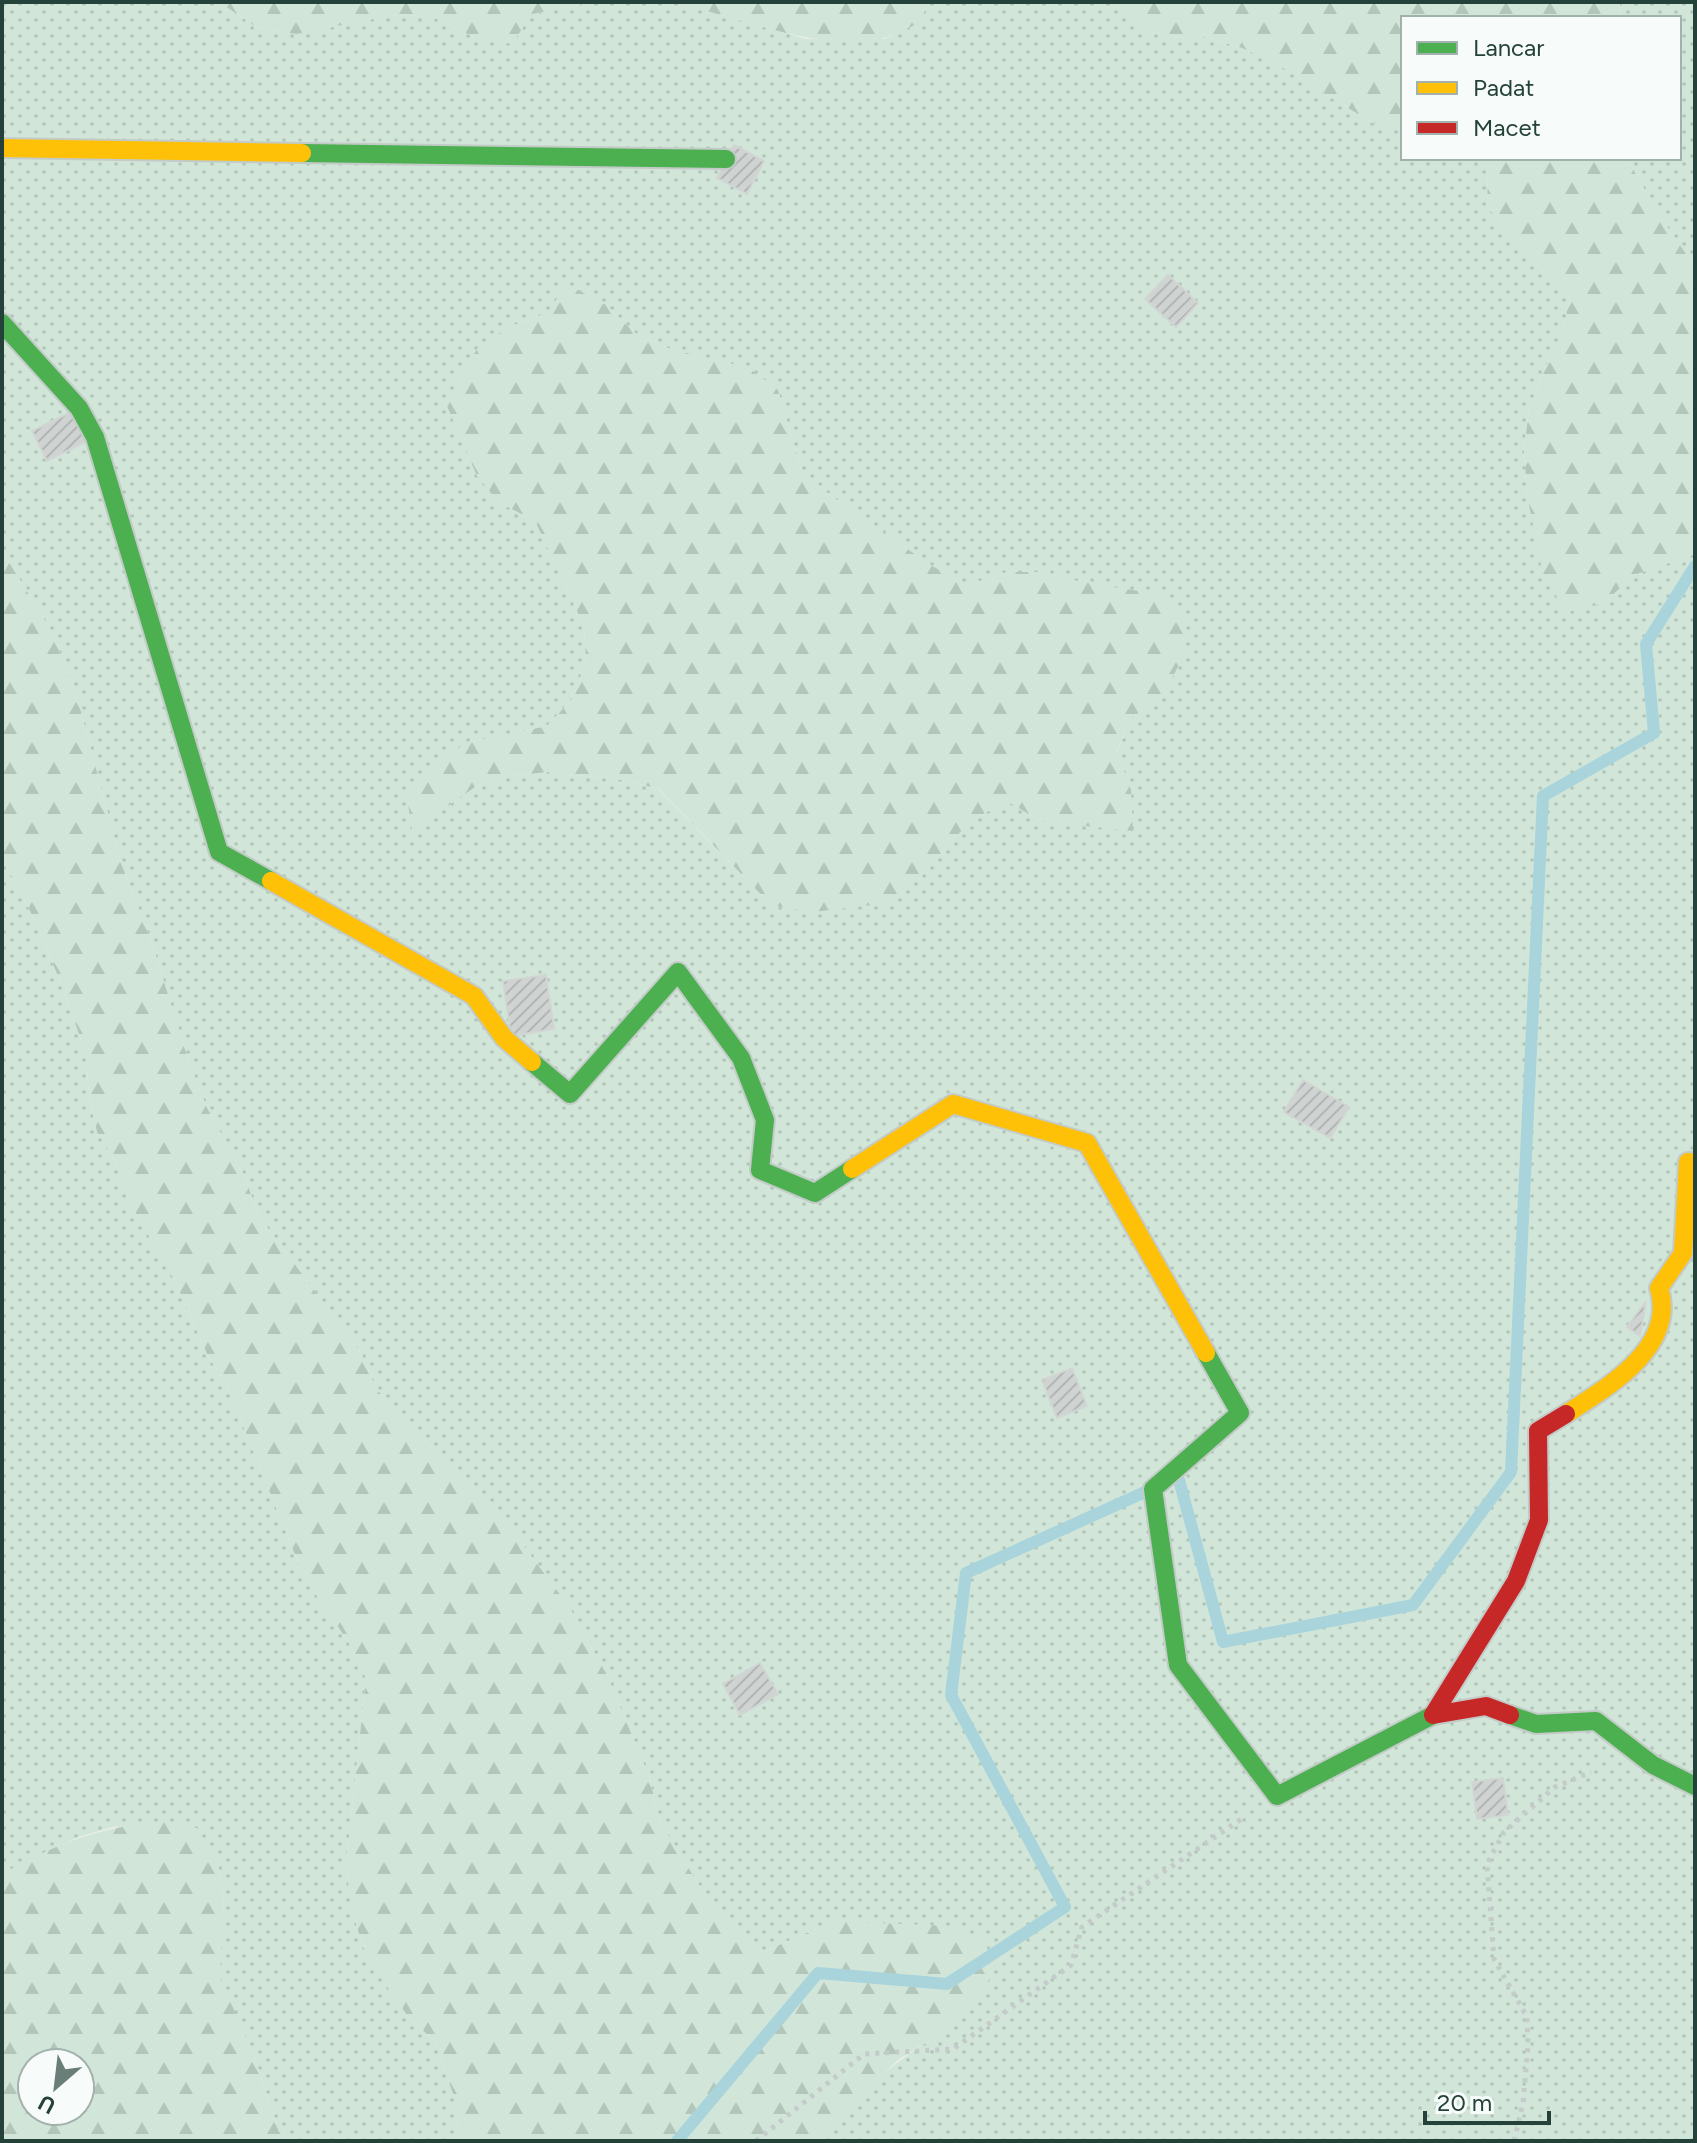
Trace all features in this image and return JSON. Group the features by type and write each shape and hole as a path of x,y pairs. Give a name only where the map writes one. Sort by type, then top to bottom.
{"street":[{"path":"2,148 726,159"},
{"path":"2,323 79,408 95,437 219,852 474,996 504,1038 570,1094 678,972 741,1058 765,1120 760,1170 815,1193 953,1104 1087,1143 1240,1413 1153,1489 1178,1665 1277,1796 1433,1715 1486,1706 1536,1724 1596,1721 1653,1765 1695,1786"},
{"path":"1433,1715 1516,1581 1539,1520 1538,1431 1637,1362 1661,1325 1664,1305 1659,1288 1683,1253 1688,1162 1695,1163"}],"path":[{"path":"1514,2141 1523,2103 1527,2017 1494,1959 1487,1864 1504,1832 1555,1787 1593,1771"},
{"path":"756,2141 864,2054 953,2049 1071,1965 1082,1927 1277,1796"}],"green space":[{"path":"2,2 219,2 258,28 297,34 398,14 435,18 474,37 532,14 596,2 668,2 806,39 885,39 917,23 929,2 1113,2 1128,21 1165,38 1205,37 1242,48 1277,64 1374,124 1401,129 1401,160 1472,160 1488,168 1487,205 1509,238 1570,297 1562,335 1529,409 1524,450 1527,495 1604,603 1634,575 1695,554 1695,2141 820,2141 873,2082 937,2036 834,1921 763,1952 702,1890 659,1820 650,1779 607,1675 568,1605 492,1504 400,1418 376,1388 361,1353 258,1215 245,1177 206,1106 188,1059 151,940 121,863 79,704 49,627 2,551","holes":["606,305 635,333 670,349 748,368 778,390 801,469 831,496 932,566 968,585 1007,572 1044,572 1081,582 1162,697 1131,718 1117,752 1131,790 1040,821 1007,801 970,821 919,879 771,905 658,789 622,780 548,772 510,776 475,787 467,743 547,726 573,698 586,661 584,626 535,521 500,503 511,326 547,313"]},
{"path":"219,2 596,2 532,14 512,44 474,37 435,18 398,14 297,34 258,28"},
{"path":"668,2 929,2 919,21 911,27 875,40 847,42 786,33"},
{"path":"1113,2 1620,2 1619,16 1401,16 1401,129 1374,124 1277,64 1242,48 1205,37 1165,38 1128,21"},
{"path":"1620,2 1695,2 1695,267 1656,210 1628,160 1681,160 1681,16 1619,16"},
{"path":"1472,160 1628,160 1656,210 1695,267 1695,554 1634,575 1604,603 1568,612 1544,579 1527,495 1524,450 1529,409 1562,335 1570,297 1509,238 1487,205 1488,168"},
{"path":"567,284 606,305 635,333 670,349 749,368 778,390 801,469 831,496 932,566 968,585 1007,572 1044,572 1081,582 1158,594 1187,623 1181,661 1162,697 1131,718 1117,751 1131,790 1133,831 1040,821 1007,801 970,821 919,879 889,903 813,912 771,905 659,789 622,780 548,772 510,776 475,787 412,831 406,790 433,763 467,743 547,726 573,698 586,661 584,626 535,521 500,503 477,476 447,406 458,379 479,346 511,326 547,313"},
{"path":"2,551 49,627 65,663 79,704 121,863 151,940 188,1059 206,1106 245,1177 258,1215 361,1353 376,1388 400,1418 492,1504 568,1605 607,1675 650,1779 659,1820 702,1890 763,1952 834,1921 949,1926 986,1939 991,1977 967,2010 937,2036 899,2059 845,2110 820,2141 456,2141 459,2111 435,2042 407,2015 382,1979 362,1945 352,1909 346,1865 366,1678 349,1643 304,1577 227,1386 207,1354 175,1281 130,1203 116,1162 97,1132 89,1096 86,1054 61,983 2,850"},
{"path":"2,850 61,983 86,1054 89,1096 97,1132 116,1162 130,1203 175,1281 207,1354 227,1386 304,1577 349,1643 366,1678 346,1865 352,1909 362,1945 382,1979 407,2015 435,2042 459,2111 456,2141 291,2141 279,2132 254,2056 219,1977 224,1901 218,1862 116,1826 78,1837 2,1874"},
{"path":"158,1822 197,1828 218,1862 224,1901 220,1977 254,2056 279,2132 291,2141 2,2141 2,1874 77,1839 115,1828"}],"building":[{"path":"734,145 764,161 747,194 717,178"},
{"path":"1168,275 1198,303 1176,327 1145,299"},
{"path":"79,408 95,437 47,461 32,431"},
{"path":"546,975 554,1029 511,1036 503,981"},
{"path":"1303,1080 1349,1107 1330,1138 1284,1112"},
{"path":"1646,1301 1640,1336 1627,1327"},
{"path":"1072,1368 1087,1406 1057,1418 1042,1380"},
{"path":"760,1663 778,1694 740,1715 723,1684"},
{"path":"1503,1778 1508,1815 1477,1819 1472,1782"}],"waterway":[{"path":"1179,1480 1223,1642 1413,1605 1511,1472 1543,796 1654,733 1646,644 1695,566"},
{"path":"677,2141 818,1973 947,1984 1065,1907 951,1695 966,1573 1145,1492"}],"traffic: fast":[{"path":"302,153 726,159"},
{"path":"2,323 79,408 95,437 219,852 271,881"},
{"path":"532,1062 570,1094 678,972 741,1058 765,1120 760,1170 815,1193 852,1169"},
{"path":"1206,1353 1240,1413 1153,1489 1178,1665 1277,1796 1433,1715"},
{"path":"1510,1715 1536,1724 1596,1721 1653,1765 1695,1786"}],"traffic: slow":[{"path":"2,148 302,153"},
{"path":"271,881 474,996 504,1038 532,1062"},
{"path":"852,1169 953,1104 1087,1143 1206,1353"},
{"path":"1566,1414 1619,1378 1649,1347 1658,1329 1662,1309 1659,1288 1683,1253 1688,1162 1695,1163"}],"traffic: jam":[{"path":"1510,1715 1486,1706 1433,1715 1516,1581 1539,1520 1538,1431 1566,1414"}]}
